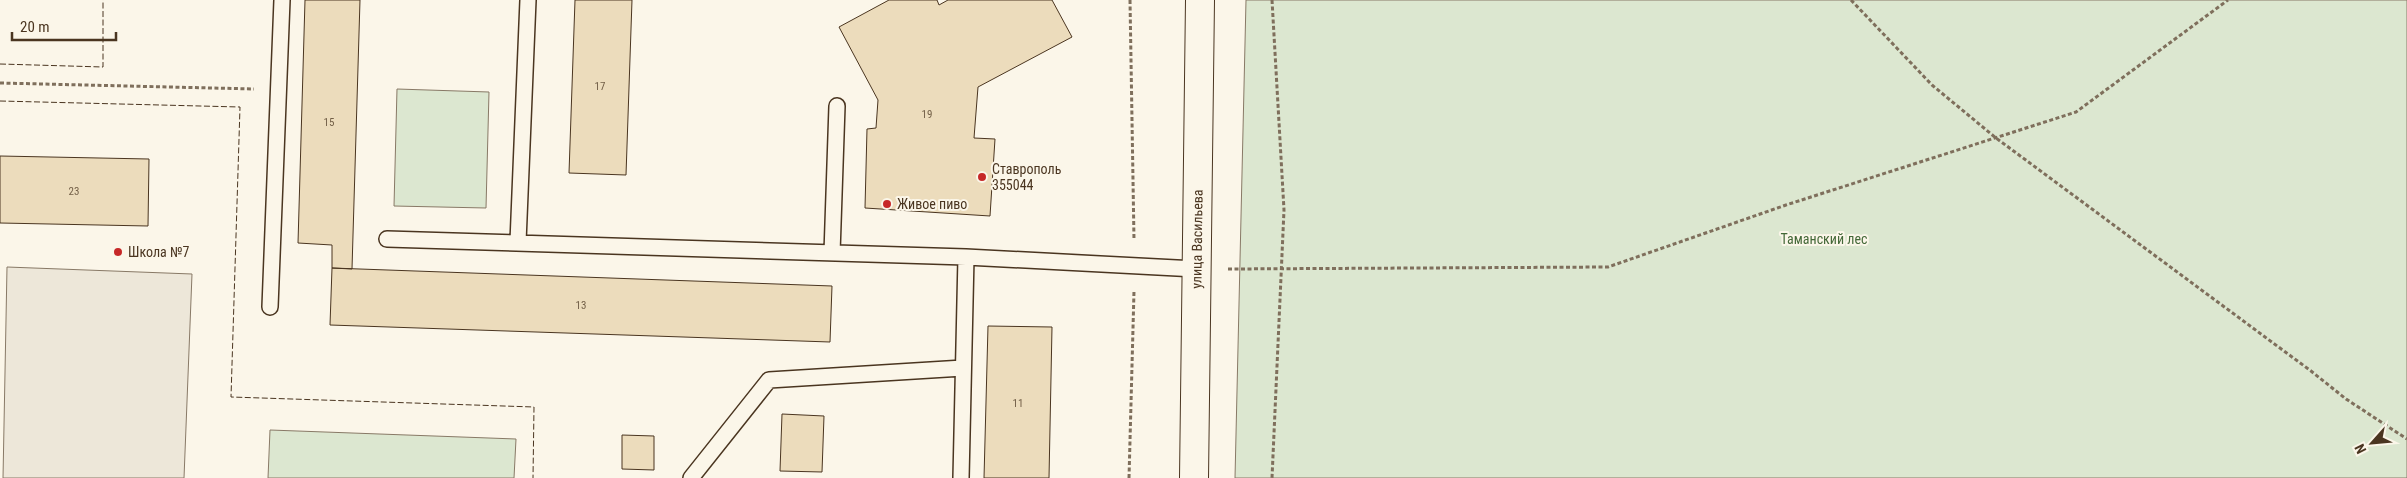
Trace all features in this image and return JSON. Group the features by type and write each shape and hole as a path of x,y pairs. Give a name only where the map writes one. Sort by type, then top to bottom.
{"street":[{"name":"улица Васильева","path":"1194,478 1200,0"}],"lane":[{"path":"270,307 282,0"},
{"path":"518,242 528,0"},
{"path":"832,253 837,106"},
{"path":"387,239 966,257 1196,270"},
{"path":"961,478 966,257"},
{"path":"691,478 769,380 963,368"}],"path":[{"path":"1272,0 1284,210 1272,478"},
{"path":"1851,0 1932,85 1996,138 2311,371 2346,399 2407,439"},
{"path":"1196,270 1608,267 1786,205 2076,112 2228,0"},
{"path":"0,83 279,90"}],"green space":[{"name":"Таманский лес","path":"1246,0 2407,0 2407,478 1235,478"},
{"path":"397,89 489,92 486,208 394,206"},
{"path":"270,430 516,439 514,478 268,478"}],"shaded area":[{"path":"7,267 192,274 184,478 3,478"}],"building":[{"path":"305,0 360,0 352,269 332,268 332,245 298,243"},
{"path":"575,0 632,0 626,175 569,173"},
{"path":"889,0 937,0 939,5 948,0 1052,0 1072,37 978,87 974,138 995,139 990,216 865,208 867,129 876,128 878,100 839,27"},
{"path":"0,156 149,159 148,226 0,223"},
{"path":"332,268 832,286 830,342 330,325"},
{"path":"988,326 1052,327 1049,478 984,478"},
{"path":"782,414 824,416 822,472 780,471"},
{"path":"622,435 654,436 654,470 622,469"}],"fence":[{"path":"0,64 103,67 103,0"},
{"path":"0,101 240,107 231,397 534,407 533,478"}],"place":[{"name":"Ставрополь 355044","path":"982,177"},
{"name":"Живое пиво","path":"887,204"},
{"name":"Школа №7","path":"118,252"}]}
